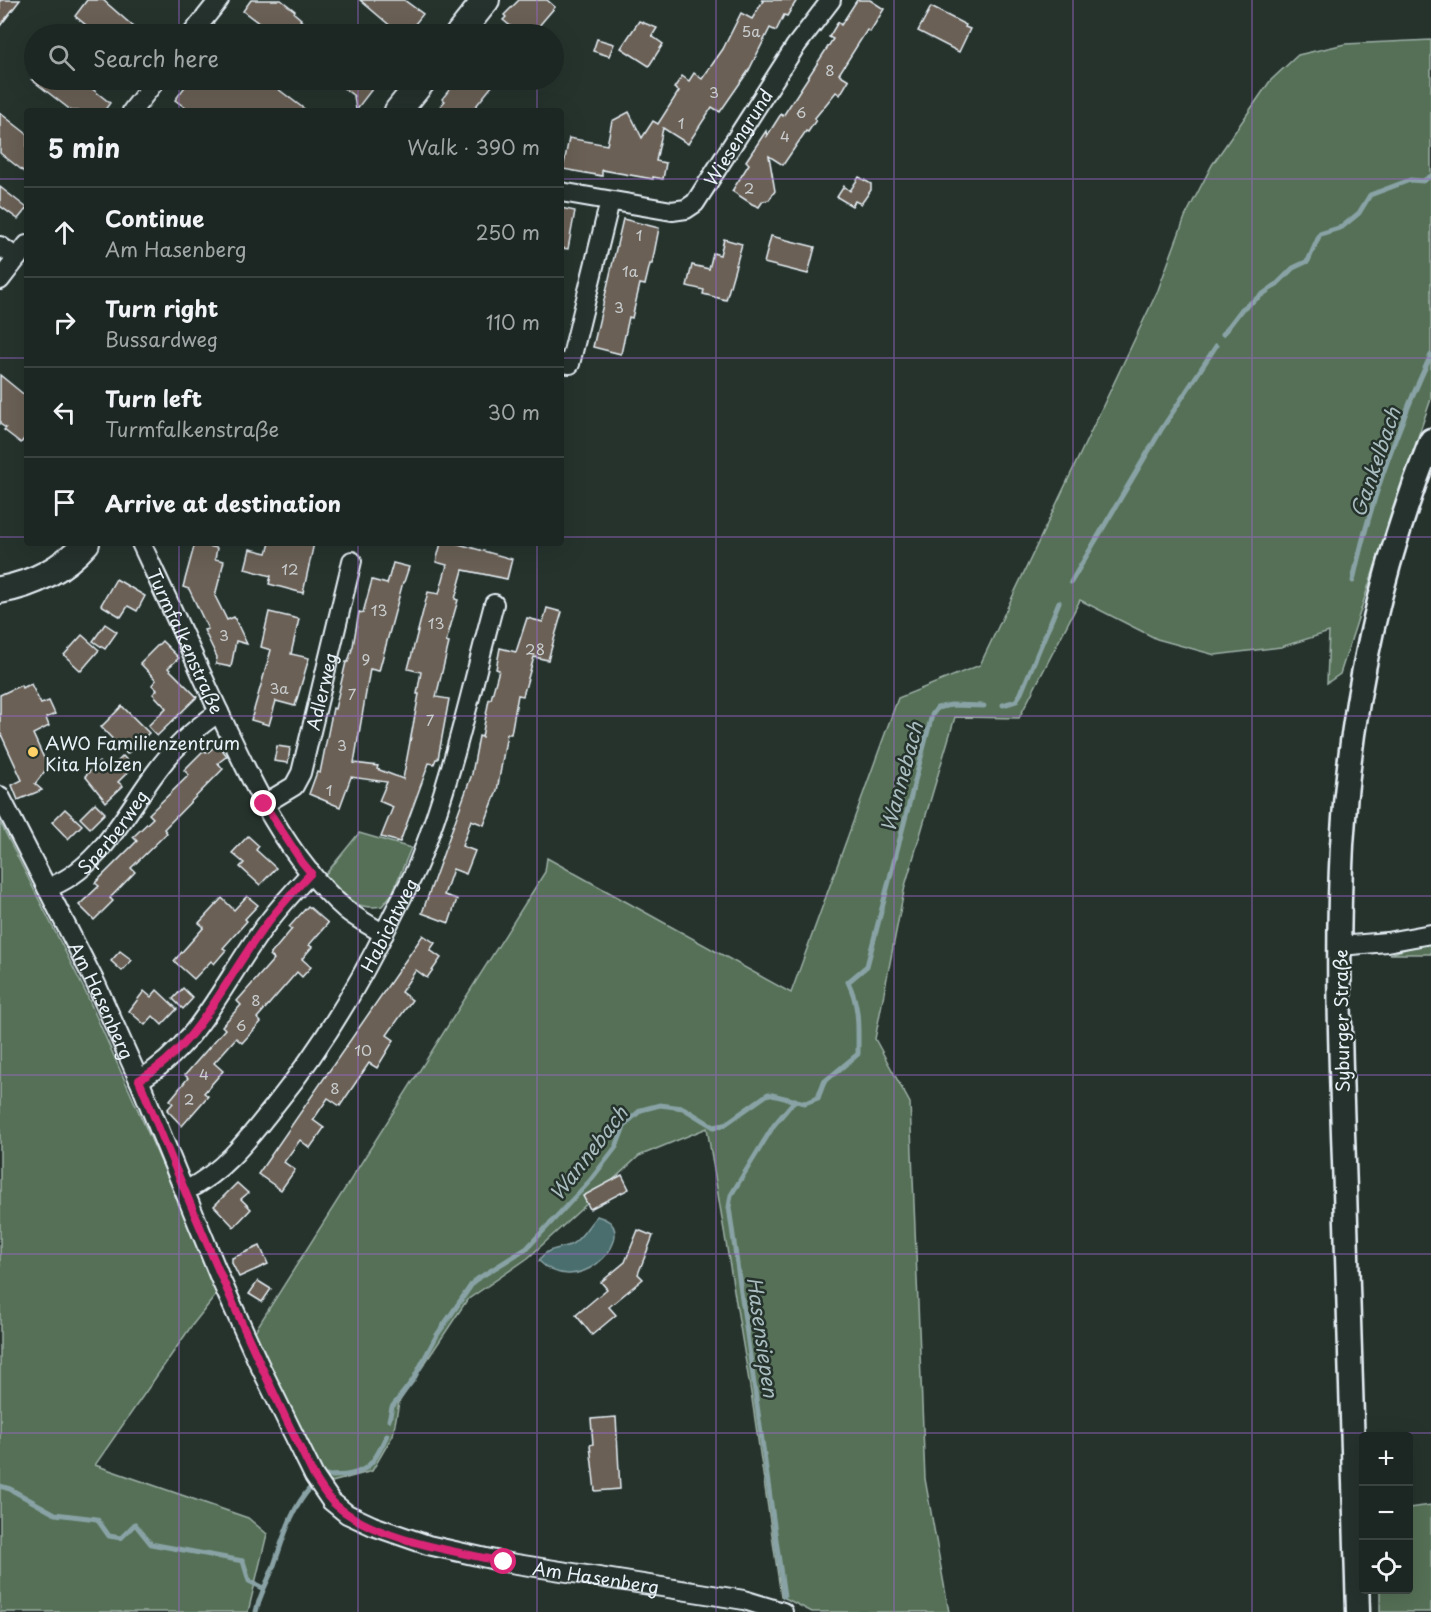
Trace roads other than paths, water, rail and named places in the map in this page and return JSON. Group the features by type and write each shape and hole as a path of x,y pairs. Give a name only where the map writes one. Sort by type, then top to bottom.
{"main road":[{"path":"467,24 486,0"},
{"path":"400,108 415,90"},
{"path":"0,590 26,583 64,565 83,546"}],"street":[{"path":"200,24 219,0"},
{"name":"Wiesengrund","path":"564,193 672,211 686,209 695,203 795,47 831,0"},
{"path":"134,108 148,90"},
{"path":"564,363 570,364 610,201"},
{"path":"0,246 22,252 0,280"},
{"name":"Syburger Straße","path":"1358,1612 1341,1083 1342,844 1354,731 1370,642 1396,536 1431,440"},
{"name":"Turmfalkenstraße","path":"142,546 264,804 311,873 345,909 384,934"},
{"name":"Adlerweg","path":"264,804 294,786 301,773 352,561"},
{"name":"Habichtweg","path":"185,1191 219,1170 302,1072 343,1011 384,934 422,852 446,781 494,604"},
{"name":"Sperberweg","path":"47,888 59,884 89,861 120,824 174,748 195,728 219,712"},
{"name":"Am Hasenberg","path":"0,796 96,984 139,1080 220,1278 286,1421 314,1476 326,1494 347,1514 373,1526 428,1545 504,1562 727,1597 783,1612"},
{"path":"139,1080 158,1070 202,1022 255,939 311,873"},
{"path":"1340,946 1387,942 1431,934"}],"water":[{"path":"597,1216 610,1222 615,1231 614,1242 597,1264 584,1271 569,1274 554,1271 539,1261 545,1253 576,1241"}],"waterway":[{"name":"Wannebach","path":"1223,334 1242,309 1277,284 1293,268 1308,261 1320,234 1342,227 1359,213 1370,195 1410,180 1423,181 1431,176"},
{"name":"Wannebach","path":"1071,582 1161,430 1216,346"},
{"name":"Gankelbach","path":"1353,581 1367,524 1386,466 1431,355"},
{"name":"Wannebach","path":"1003,705 1016,701 1021,693 1059,602"},
{"name":"Wannebach","path":"389,1420 392,1407 413,1380 437,1335 474,1281 527,1248 589,1182 616,1147 625,1124 641,1110 660,1105 683,1108 714,1127 724,1125 768,1094 805,1103 818,1098 824,1082 858,1054 856,1008 848,982 867,966 932,715 937,708 951,705 984,706"},
{"name":"Hasensiepen","path":"784,1596 729,1207 731,1195 774,1125 795,1100"},
{"name":"Wannebach","path":"326,1476 349,1475 365,1469 376,1456 387,1435"},
{"path":"0,1486 10,1489 55,1514 97,1519 109,1536 121,1538 135,1524 151,1544 243,1561 249,1581 263,1588"},
{"name":"Wannebach","path":"256,1612 292,1515 311,1487"}],"place":[{"name":"AWO Familienzentrum Kita Holzen","path":"33,752"}]}
